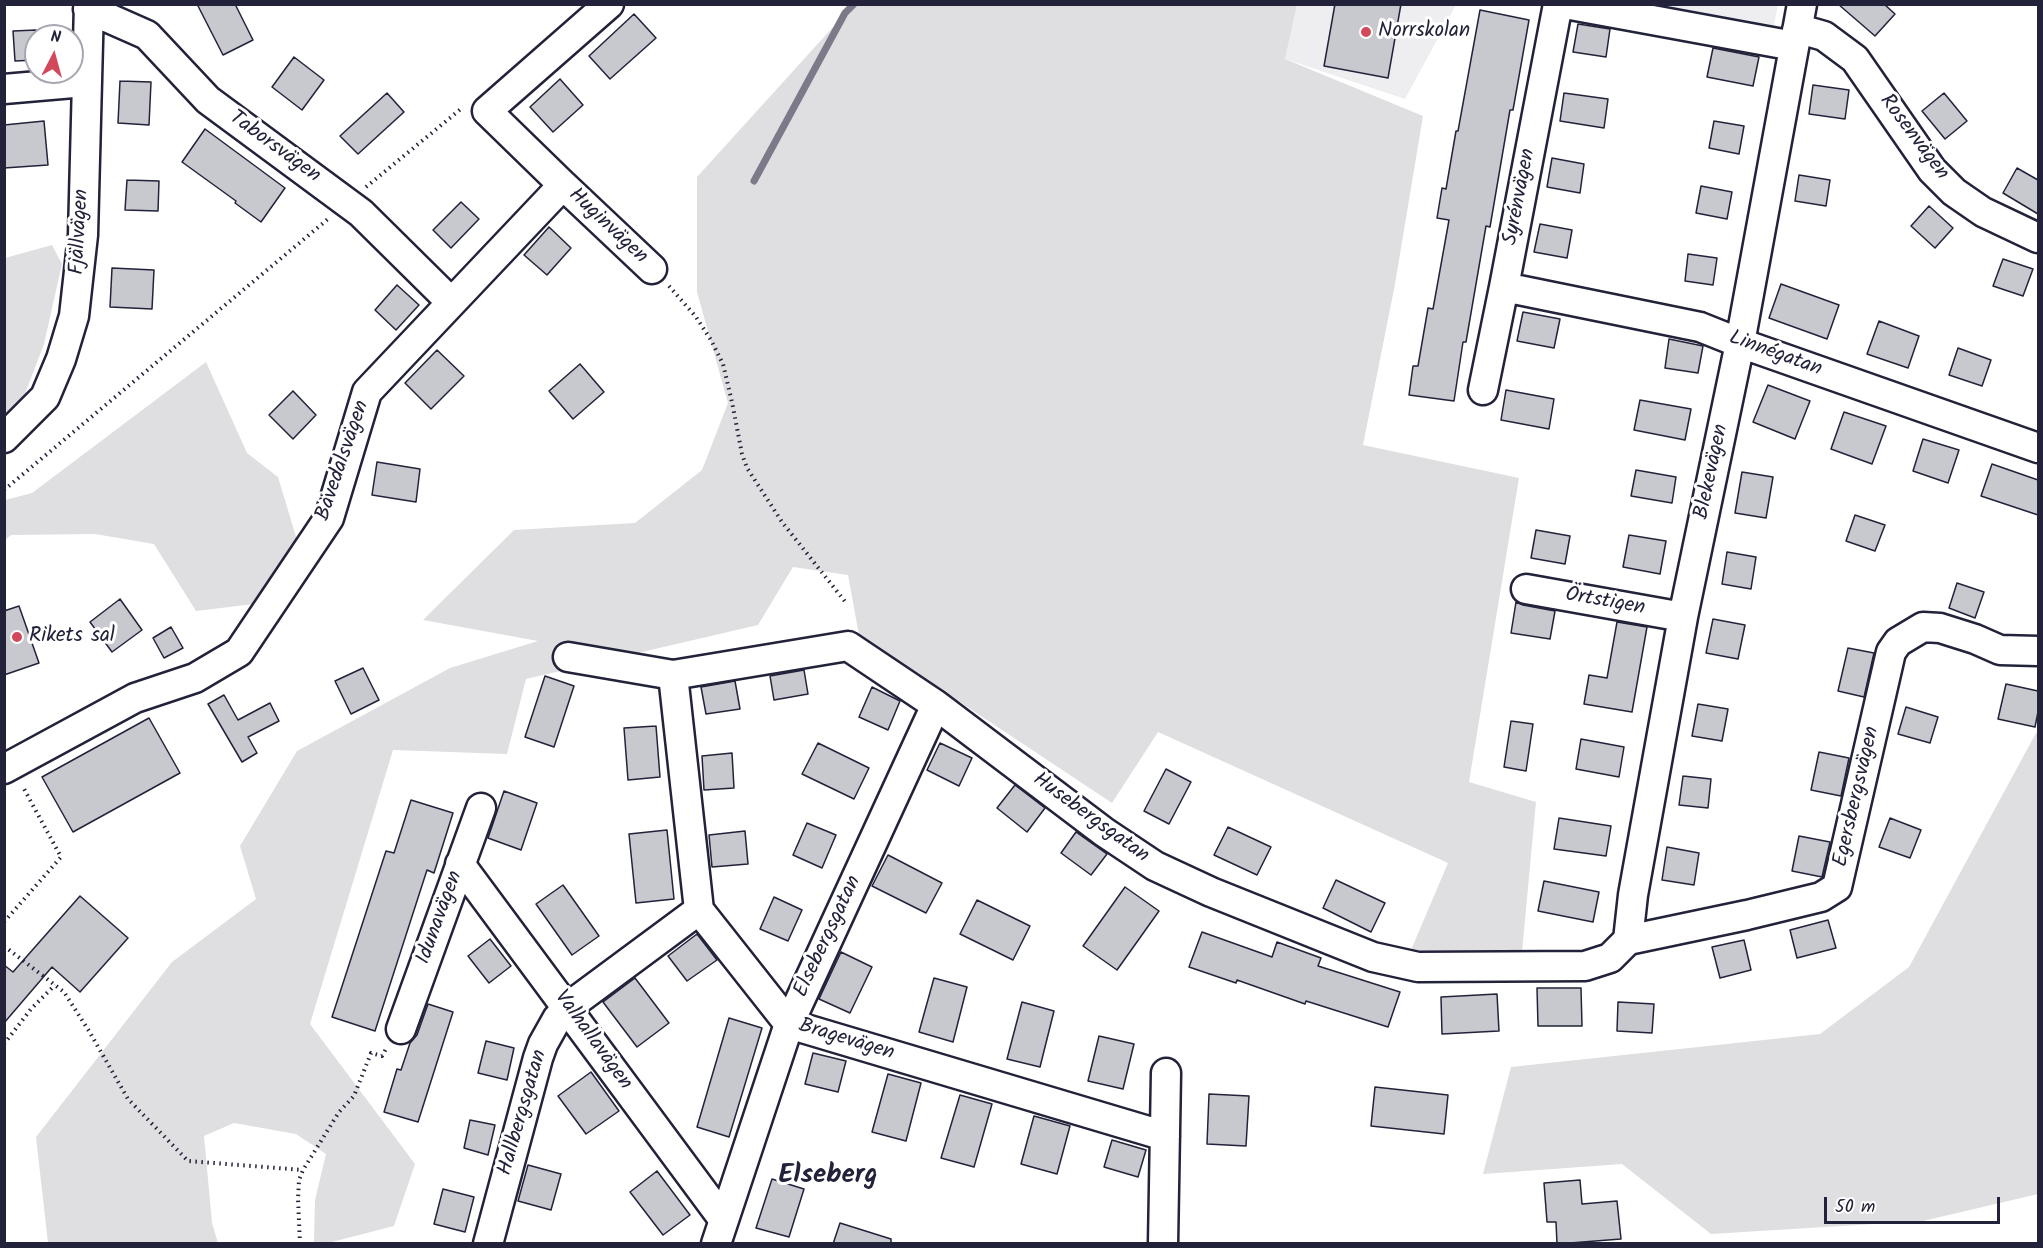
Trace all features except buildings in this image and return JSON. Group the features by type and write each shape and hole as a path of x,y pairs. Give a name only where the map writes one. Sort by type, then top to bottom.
{"street":[{"path":"563,185 487,111 609,4"},
{"name":"Syrénvägen","path":"1483,390 1558,4"},
{"name":"Rosenvägen","path":"1565,4 1797,27 1824,36 1855,59 1932,170 1954,192 1983,212 2038,238"},
{"name":"Fjällvägen","path":"4,438 45,397 62,359 74,316 83,235 85,82 95,6"},
{"name":"Taborsvägen","path":"95,6 147,35 208,100 362,213 452,302"},
{"name":"Blekevägen","path":"1628,940 1633,895 1683,617 1740,343 1797,27"},
{"path":"4,89 85,82"},
{"name":"Huginvägen","path":"563,185 652,269"},
{"name":"Bävedalsvägen","path":"8,767 135,698 195,678 239,652 329,518 367,392 563,185"},
{"name":"Linnégatan","path":"1504,287 1700,327 2038,448"},
{"name":"Örtstigen","path":"1526,589 1683,617"},
{"name":"Egersbergsvägen","path":"1628,940 1821,897 1837,887 1891,652 1898,642 1923,627 1940,628 2000,650 2038,651"},
{"name":"Husebergsgatan","path":"568,657 673,675 848,646 936,705 1104,832 1155,866 1211,892 1373,957 1418,967 1585,966 1610,958 1628,940"},
{"path":"673,675 699,910"},
{"name":"Elsebergsgatan","path":"719,1231 789,1024 936,705"},
{"name":"Idunavägen","path":"401,1029 482,808"},
{"name":"Valhallavägen","path":"460,864 568,1007 719,1231"},
{"name":"Hallbergsgatan","path":"488,1244 538,1058 550,1031 568,1007 699,910"},
{"name":"Bragevägen","path":"699,910 789,1024 1165,1136"},
{"path":"1163,1244 1166,1073"}],"path":[{"path":"4,489 463,107"},
{"path":"652,269 688,306 717,352 727,376 742,454 755,482 782,522 847,604"},
{"path":"4,922 61,857 8,767"},
{"path":"4,946 64,992 128,1099 188,1161 303,1170"},
{"path":"4,1044 31,1009 55,985"},
{"path":"300,1244 298,1199 299,1180 303,1170 339,1112 354,1096 371,1053 382,1056 401,1029"}],"shaded area":[{"path":"853,5 1297,5 1285,59 1423,116 1395,284 1363,445 1519,478 1469,782 1536,802 1522,952 1475,954 1411,950 1448,863 1158,732 1112,803 859,635 848,575 793,567 758,625 526,679 507,754 393,750 310,1024 415,1164 394,1226 328,1243 314,1243 315,1200 326,1154 296,1134 234,1123 204,1136 212,1223 218,1243 48,1243 36,1137 172,962 256,899 240,846 297,751 450,668 538,641 423,620 514,530 635,523 702,470 728,403 697,292 697,177"},
{"name":"Norrskolan","path":"1297,5 1456,5 1405,99 1285,59"},
{"path":"1643,5 1778,5 1773,29"},
{"path":"52,245 62,264 44,344 22,402 5,413 5,258"},
{"path":"206,362 247,453 278,477 297,540 254,604 196,611 154,544 95,534 11,535 5,540 5,500 32,493"},
{"path":"2038,733 2038,1194 1923,1221 1711,1234 1622,1164 1483,1174 1511,1067 1820,1034 1909,967"}],"waterway":[{"path":"754,181 845,13 854,4"}],"place":[{"name":"Norrskolan","path":"1366,32"},
{"name":"Rikets sal","path":"17,637"}],"district":[{"name":"Elseberg","path":"828,1177"}]}
